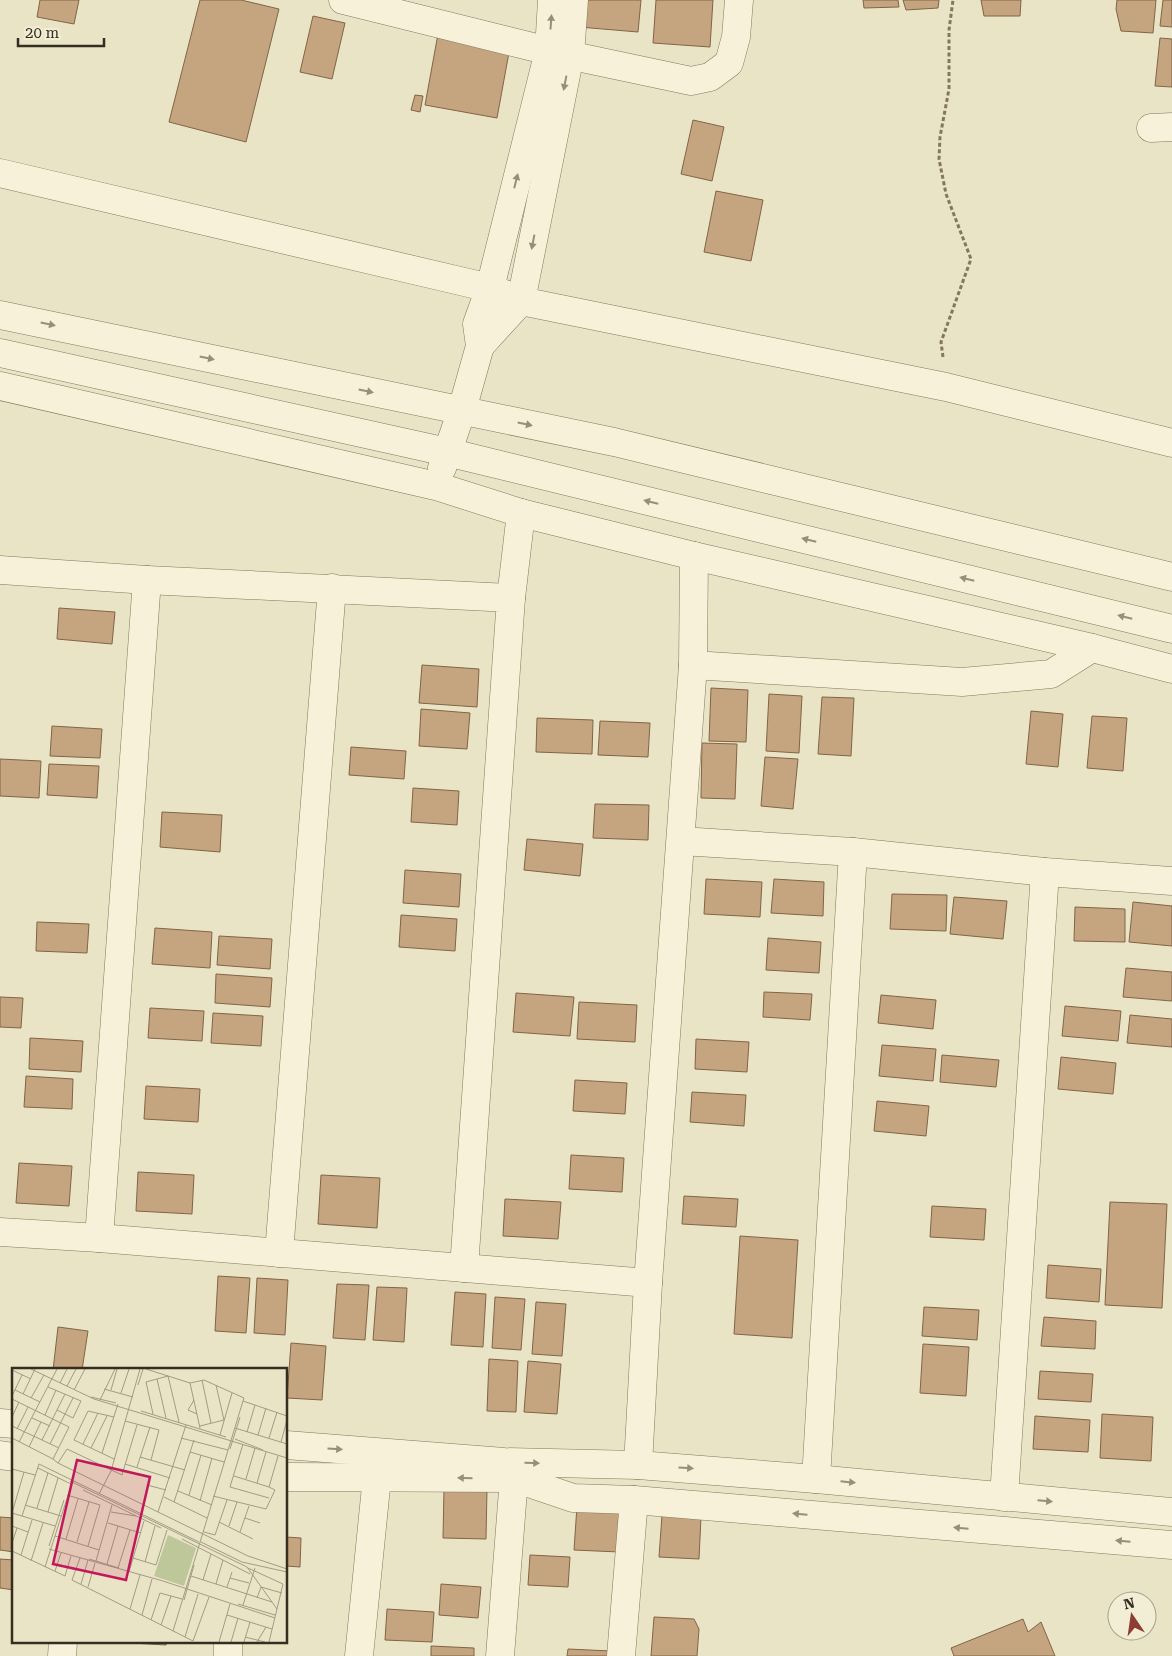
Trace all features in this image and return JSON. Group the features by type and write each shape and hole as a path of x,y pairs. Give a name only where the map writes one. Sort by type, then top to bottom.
{"street":[{"path":"343,0 560,53 691,81 710,77 729,63 736,37 739,0"},
{"path":"480,346 521,301 560,53 552,0"},
{"path":"436,486 462,410 480,346 477,324 490,288 574,0"},
{"path":"0,173 490,288 521,301 946,387 1172,444"},
{"path":"2,323 462,410 624,444 1172,577"},
{"path":"0,353 447,452 1172,629"},
{"path":"0,386 436,486 522,514 694,556 1092,648 1172,669"},
{"path":"464,1268 511,598 522,514"},
{"path":"638,1465 648,1284 693,665 694,556"},
{"path":"0,570 148,580 511,598"},
{"path":"99,1238 148,580"},
{"path":"279,1253 332,588"},
{"path":"693,665 962,682 1051,674 1092,648"},
{"path":"681,841 853,852 1045,872 1172,881"},
{"path":"816,1479 853,852"},
{"path":"1004,1497 1045,872"},
{"path":"0,1232 99,1238 648,1284"},
{"path":"288,1445 504,1462 638,1465 816,1479 1172,1512"},
{"path":"573,1498 576,1464"},
{"path":"288,1477 514,1478 573,1498 634,1500 1172,1545"},
{"path":"359,1656 377,1477"},
{"path":"500,1656 514,1478"},
{"path":"621,1656 634,1500"}],"path":[{"path":"946,387 941,342 971,259 946,194 939,159 940,137 949,88 949,30 953,0"}],"building":[{"path":"40,0 79,0 74,24 37,17"},
{"path":"200,0 241,0 279,9 246,142 169,122"},
{"path":"581,0 641,0 638,32 579,27"},
{"path":"656,0 713,0 710,47 653,43"},
{"path":"863,0 898,0 899,7 864,8"},
{"path":"903,0 939,0 938,8 906,10"},
{"path":"981,0 1021,0 1020,16 984,16"},
{"path":"1117,0 1156,0 1153,33 1121,31 1116,9"},
{"path":"1163,0 1172,0 1172,27 1160,26"},
{"path":"313,16 345,23 332,79 300,72"},
{"path":"438,34 510,47 497,118 425,105"},
{"path":"1160,38 1172,39 1172,87 1155,86"},
{"path":"415,95 423,96 420,112 411,110"},
{"path":"693,120 724,127 712,181 681,174"},
{"path":"716,191 763,200 751,261 704,252"},
{"path":"59,608 115,612 112,644 57,639"},
{"path":"422,665 479,669 477,707 419,703"},
{"path":"711,688 748,690 746,742 709,741"},
{"path":"769,694 802,696 799,753 766,751"},
{"path":"822,697 854,698 851,756 818,754"},
{"path":"421,709 470,713 467,749 419,746"},
{"path":"1031,711 1063,714 1058,767 1026,764"},
{"path":"1092,716 1127,718 1123,771 1087,768"},
{"path":"537,718 593,720 592,754 536,752"},
{"path":"600,721 650,723 648,757 598,755"},
{"path":"52,726 102,729 100,758 50,756"},
{"path":"702,743 737,744 735,799 701,798"},
{"path":"351,747 406,751 404,779 349,775"},
{"path":"765,757 798,759 793,809 761,806"},
{"path":"0,759 41,761 39,798 0,796"},
{"path":"49,764 99,766 97,798 47,795"},
{"path":"413,788 459,791 457,825 411,822"},
{"path":"595,804 649,805 648,840 593,838"},
{"path":"162,812 222,815 220,852 160,847"},
{"path":"527,839 583,844 580,876 524,870"},
{"path":"405,870 461,874 459,907 403,903"},
{"path":"706,879 762,882 760,917 704,914"},
{"path":"774,879 824,882 823,916 771,913"},
{"path":"892,894 947,895 946,931 890,929"},
{"path":"954,897 1007,901 1003,939 950,934"},
{"path":"1133,902 1172,906 1172,946 1129,942"},
{"path":"1075,907 1125,909 1125,942 1074,941"},
{"path":"401,915 457,919 455,951 399,947"},
{"path":"37,922 89,924 87,953 36,951"},
{"path":"155,928 212,932 210,968 152,964"},
{"path":"219,936 272,939 270,969 217,965"},
{"path":"768,938 821,942 819,973 766,970"},
{"path":"1126,968 1172,972 1172,1001 1123,997"},
{"path":"216,974 272,978 270,1007 215,1003"},
{"path":"764,992 812,994 810,1020 763,1017"},
{"path":"516,993 574,997 570,1036 513,1032"},
{"path":"881,995 936,1000 933,1029 878,1023"},
{"path":"0,997 23,998 21,1028 0,1027"},
{"path":"579,1002 637,1005 635,1042 577,1039"},
{"path":"1065,1006 1121,1011 1118,1041 1062,1036"},
{"path":"150,1008 204,1011 202,1041 148,1038"},
{"path":"213,1013 263,1016 261,1046 211,1043"},
{"path":"1130,1015 1172,1019 1172,1047 1127,1043"},
{"path":"30,1038 83,1041 81,1072 29,1069"},
{"path":"696,1039 749,1042 747,1072 695,1069"},
{"path":"882,1045 936,1049 933,1081 879,1076"},
{"path":"942,1055 999,1060 996,1087 940,1082"},
{"path":"1061,1057 1116,1063 1113,1094 1058,1089"},
{"path":"26,1076 73,1079 72,1109 24,1107"},
{"path":"575,1080 627,1083 625,1114 573,1111"},
{"path":"146,1086 200,1089 198,1122 144,1119"},
{"path":"692,1092 746,1095 744,1126 690,1122"},
{"path":"877,1101 929,1106 926,1136 874,1131"},
{"path":"571,1155 624,1158 622,1192 569,1189"},
{"path":"19,1163 72,1166 69,1206 16,1203"},
{"path":"138,1172 194,1175 192,1214 136,1211"},
{"path":"321,1175 380,1178 377,1228 318,1224"},
{"path":"684,1196 738,1199 736,1227 682,1224"},
{"path":"505,1199 561,1202 558,1239 503,1236"},
{"path":"1110,1202 1167,1204 1162,1308 1105,1305"},
{"path":"932,1206 986,1209 984,1240 930,1237"},
{"path":"740,1236 798,1240 792,1338 734,1334"},
{"path":"1048,1265 1101,1269 1099,1302 1046,1298"},
{"path":"218,1276 250,1278 246,1333 215,1331"},
{"path":"257,1278 288,1280 285,1335 254,1333"},
{"path":"337,1284 369,1285 365,1340 333,1338"},
{"path":"377,1287 407,1288 404,1342 373,1340"},
{"path":"455,1292 486,1294 483,1347 451,1345"},
{"path":"495,1297 525,1299 521,1350 492,1348"},
{"path":"536,1302 566,1304 562,1356 532,1354"},
{"path":"924,1307 979,1310 977,1340 922,1336"},
{"path":"1044,1317 1096,1321 1095,1349 1041,1346"},
{"path":"58,1327 88,1331 82,1368 53,1368"},
{"path":"291,1343 326,1346 322,1400 288,1398"},
{"path":"923,1344 969,1347 966,1396 920,1393"},
{"path":"489,1359 518,1361 516,1412 487,1411"},
{"path":"528,1361 561,1364 557,1414 524,1412"},
{"path":"1040,1371 1093,1374 1091,1402 1038,1399"},
{"path":"1102,1414 1153,1417 1151,1461 1100,1458"},
{"path":"1035,1416 1090,1420 1088,1452 1033,1449"},
{"path":"444,1488 487,1489 486,1539 443,1538"},
{"path":"577,1506 622,1508 619,1552 574,1550"},
{"path":"662,1515 701,1517 699,1559 659,1557"},
{"path":"0,1517 12,1518 12,1552 0,1550"},
{"path":"288,1537 301,1538 300,1567 288,1566"},
{"path":"530,1555 570,1557 568,1587 528,1585"},
{"path":"0,1559 12,1560 12,1590 0,1588"},
{"path":"441,1584 481,1587 478,1618 439,1615"},
{"path":"387,1609 434,1612 432,1642 385,1640"},
{"path":"654,1617 694,1619 699,1629 697,1656 651,1656"},
{"path":"1023,1619 1028,1632 1041,1622 1055,1656 954,1656 951,1648"},
{"path":"431,1646 474,1648 474,1656 431,1656"},
{"path":"568,1649 611,1651 611,1656 567,1656"}]}
